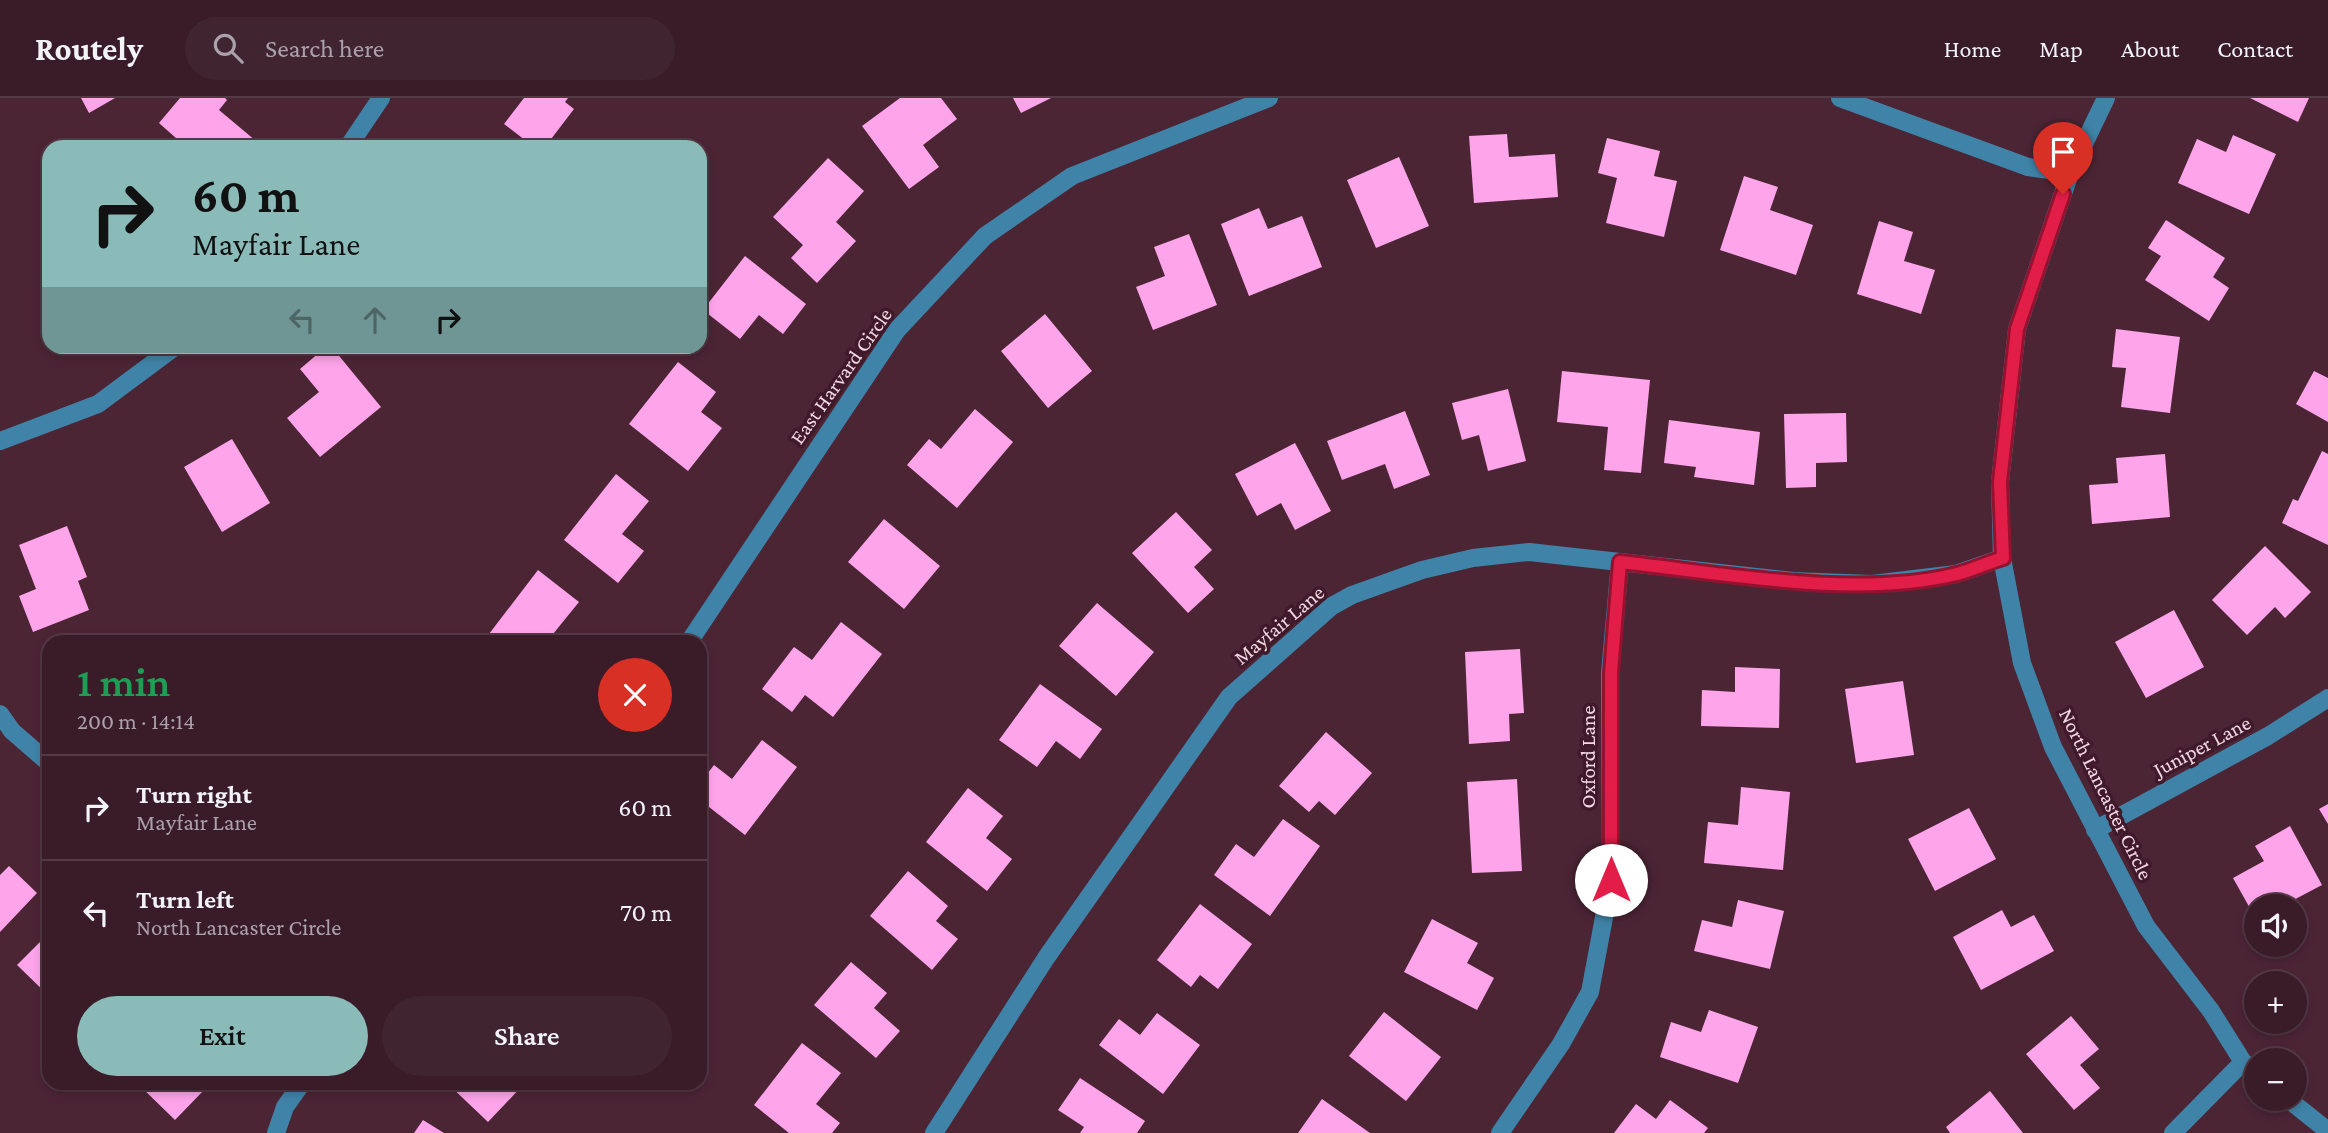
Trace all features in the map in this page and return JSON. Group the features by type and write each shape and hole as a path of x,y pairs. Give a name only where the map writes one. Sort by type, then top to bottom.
{"street":[{"path":"353,140 381,98"},
{"name":"East Harvard Circle","path":"695,635 897,330 985,236 1072,176 1269,98"},
{"path":"1840,98 2028,167 2070,173"},
{"name":"North Lancaster Circle","path":"2106,98 2070,173 2017,329 2000,482 2003,558 2022,663 2053,747 2146,926 2244,1060"},
{"path":"0,441 98,404 165,354"},
{"name":"Mayfair Lane","path":"934,1133 1046,958 1229,697 1332,606 1379,583 1473,558 1529,552 1793,580 1872,584 1956,574 2003,558"},
{"name":"Oxford Lane","path":"1500,1133 1562,1044 1590,992 1611,880 1611,673 1620,562"},
{"name":"Juniper Lane","path":"2095,830 2268,736 2328,698"},
{"path":"0,714 12,731 42,757"},
{"path":"2173,1133 2244,1071"},
{"path":"276,1133 285,1107 297,1090"},
{"path":"2303,1111 2328,1131"}],"building":[{"path":"81,98 115,98 89,113"},
{"path":"180,98 225,98 227,100 219,110 255,140 178,140 159,123"},
{"path":"524,98 568,98 565,102 574,109 550,140 525,140 504,124"},
{"path":"900,98 941,98 957,119 923,145 939,167 909,189 862,126"},
{"path":"1013,98 1051,98 1021,113"},
{"path":"2250,98 2309,98 2298,122"},
{"path":"1507,134 1509,157 1555,154 1558,197 1474,203 1469,136"},
{"path":"2233,135 2276,154 2249,214 2178,183 2197,139 2226,152"},
{"path":"1607,138 1660,151 1654,176 1677,181 1664,237 1606,223 1617,178 1598,173"},
{"path":"1399,157 1429,226 1376,248 1347,180"},
{"path":"828,158 864,191 836,222 856,241 817,283 791,258 803,245 773,217"},
{"path":"1744,176 1778,187 1770,210 1813,225 1796,275 1720,250"},
{"path":"1259,208 1268,229 1302,216 1322,267 1249,296 1221,224"},
{"path":"2166,220 2225,258 2213,277 2229,288 2209,321 2145,280 2161,256 2148,248"},
{"path":"1879,221 1913,232 1904,261 1935,270 1921,314 1857,294"},
{"path":"1189,234 1217,305 1153,330 1136,287 1165,276 1154,247"},
{"path":"745,256 806,304 783,334 759,315 740,339 707,313 707,305"},
{"path":"1045,314 1092,371 1048,408 1001,351"},
{"path":"2116,329 2180,337 2170,413 2121,407 2126,368 2112,367"},
{"path":"318,354 338,354 381,407 320,457 287,418 319,392 300,369"},
{"path":"678,362 716,392 701,412 722,428 688,471 629,424"},
{"path":"1562,371 1650,380 1641,473 1604,470 1608,427 1557,422"},
{"path":"2314,371 2328,378 2328,422 2296,404"},
{"path":"1508,389 1526,461 1488,471 1479,435 1462,440 1452,403"},
{"path":"975,409 1013,442 957,508 907,465 929,439 941,449"},
{"path":"1405,411 1430,475 1394,489 1385,464 1342,480 1327,441"},
{"path":"1846,413 1847,462 1816,463 1816,487 1786,488 1784,414"},
{"path":"1669,420 1760,432 1754,485 1694,477 1696,467 1664,463"},
{"path":"232,439 270,503 222,532 184,467"},
{"path":"1295,443 1331,511 1295,530 1281,503 1257,516 1235,474"},
{"path":"2322,451 2328,454 2328,545 2282,523 2293,499 2298,501"},
{"path":"2165,454 2170,517 2092,524 2089,485 2118,483 2116,458"},
{"path":"616,474 649,501 622,534 644,551 618,583 564,540"},
{"path":"1176,512 1212,550 1194,567 1214,589 1188,613 1132,553"},
{"path":"884,519 940,566 904,609 848,562"},
{"path":"67,526 87,577 78,581 89,610 33,632 19,596 36,589 19,545"},
{"path":"2265,546 2311,592 2285,618 2275,607 2247,635 2212,600"},
{"path":"538,570 579,602 554,635 489,634"},
{"path":"1097,603 1154,652 1116,696 1059,646"},
{"path":"2174,610 2204,667 2146,698 2115,642"},
{"path":"841,622 882,654 833,717 805,695 792,712 762,689 794,647 812,660"},
{"path":"1520,649 1524,713 1509,714 1510,741 1469,744 1465,652"},
{"path":"1735,667 1780,669 1779,728 1701,726 1702,690 1735,692"},
{"path":"1903,681 1914,755 1856,763 1845,689"},
{"path":"1040,684 1102,729 1080,759 1056,741 1037,767 999,740"},
{"path":"1326,732 1372,773 1335,815 1319,801 1309,812 1279,786"},
{"path":"762,740 797,767 745,835 707,805 707,774 714,765 732,779"},
{"path":"1517,779 1522,871 1472,873 1467,782"},
{"path":"1741,787 1790,792 1783,870 1704,863 1708,822 1738,825"},
{"path":"968,788 1003,816 986,838 1012,859 987,891 926,842"},
{"path":"2328,804 2328,824 2319,809"},
{"path":"1969,808 1996,859 1935,891 1908,839"},
{"path":"1283,819 1320,846 1270,916 1214,875 1236,844 1254,857"},
{"path":"2290,826 2322,885 2305,894 2244,894 2244,898 2233,878 2264,861 2255,846"},
{"path":"9,866 37,893 0,932 0,875"},
{"path":"908,871 948,906 936,921 958,939 932,970 870,916"},
{"path":"1738,900 1784,911 1770,969 1694,951 1702,920 1732,927"},
{"path":"1200,904 1252,944 1218,989 1200,975 1191,987 1157,960"},
{"path":"2002,910 2011,927 2034,915 2054,951 1981,990 1953,937"},
{"path":"1432,919 1478,943 1467,963 1494,978 1477,1010 1404,972"},
{"path":"42,940 42,989 17,965"},
{"path":"851,962 887,993 874,1008 900,1031 876,1058 814,1005"},
{"path":"1709,1010 1758,1027 1738,1083 1660,1057 1671,1022 1701,1032"},
{"path":"1384,1012 1441,1057 1406,1101 1349,1056"},
{"path":"1157,1013 1200,1045 1163,1094 1099,1045 1119,1019 1140,1035"},
{"path":"2071,1016 2099,1049 2080,1065 2100,1088 2074,1110 2026,1054"},
{"path":"802,1043 841,1073 816,1104 840,1123 832,1133 789,1133 754,1105"},
{"path":"1080,1078 1145,1121 1137,1133 1080,1133 1084,1127 1058,1110"},
{"path":"144,1090 204,1090 175,1120"},
{"path":"454,1090 518,1090 488,1122"},
{"path":"1990,1091 2023,1133 1950,1133 1946,1127"},
{"path":"1322,1099 1370,1133 1298,1133"},
{"path":"1670,1100 1708,1128 1704,1133 1614,1133 1636,1104 1656,1119"},
{"path":"423,1120 444,1133 414,1133"}],"route":[{"path":"1611,880 1611,673 1620,562 1793,580 1872,584 1956,574 2003,558 2000,482 2017,329 2063,194"}]}
